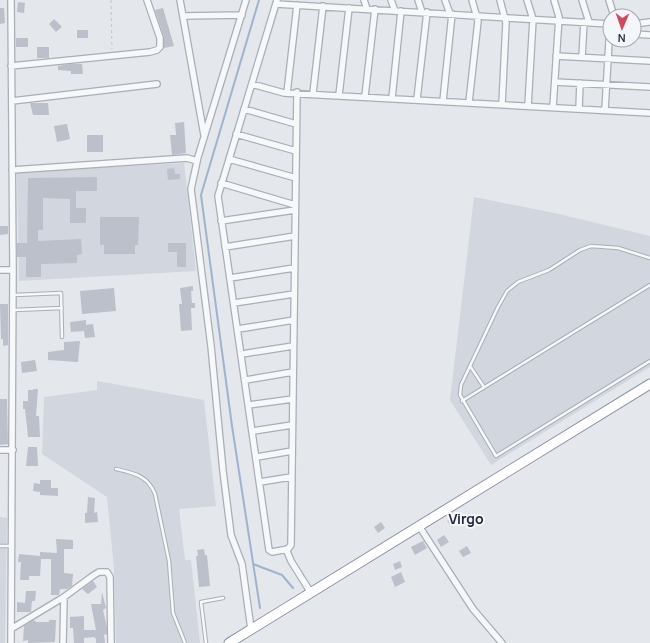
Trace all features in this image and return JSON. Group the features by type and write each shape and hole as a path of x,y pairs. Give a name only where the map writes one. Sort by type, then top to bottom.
{"highway":[{"path":"229,643 650,384"}],"street":[{"path":"11,0 13,270 11,643"},
{"path":"11,66 150,52 157,50 160,47 160,38 147,0"},
{"path":"180,0 204,137"},
{"path":"246,0 197,161 192,182 192,198 211,346 223,471 231,535 242,564 251,630"},
{"path":"336,0 338,7"},
{"path":"364,0 367,9"},
{"path":"391,0 395,11"},
{"path":"417,99 425,12 418,0"},
{"path":"442,101 451,14 445,0"},
{"path":"469,102 478,16 472,0"},
{"path":"500,0 506,17 502,104"},
{"path":"527,0 533,19 528,106"},
{"path":"553,107 558,20 554,0"},
{"path":"582,0 586,22 582,57"},
{"path":"297,92 290,545 286,549 272,552 269,550 246,380 218,196 277,2 297,5 602,23"},
{"path":"288,93 297,5"},
{"path":"313,93 323,6"},
{"path":"339,95 349,8"},
{"path":"365,96 375,9"},
{"path":"392,98 402,11"},
{"path":"183,16 242,15"},
{"path":"605,110 609,48"},
{"path":"556,56 650,61"},
{"path":"555,82 650,87"},
{"path":"579,109 580,83"},
{"path":"12,101 157,84"},
{"path":"252,84 288,93 297,92 650,113"},
{"path":"244,109 296,124"},
{"path":"236,134 296,151"},
{"path":"12,170 187,158 197,161"},
{"path":"229,159 296,178"},
{"path":"221,183 295,207"},
{"path":"221,221 295,207"},
{"path":"225,247 295,236"},
{"path":"230,278 294,268"},
{"path":"0,270 13,270"},
{"path":"234,304 294,294"},
{"path":"238,329 294,320"},
{"path":"242,354 293,346"},
{"path":"246,380 293,372"},
{"path":"249,405 293,398"},
{"path":"253,431 292,425"},
{"path":"0,450 13,450"},
{"path":"257,457 292,451"},
{"path":"260,482 292,477"},
{"path":"419,526 474,609 502,643"},
{"path":"286,549 291,561 311,593"},
{"path":"11,629 64,597 99,572 107,572 110,581 112,643"},
{"path":"63,643 64,597"}],"lane":[{"path":"650,258 618,248 591,246 580,250 549,270 518,282 507,291 470,366 461,386 462,401 496,456 650,361"},
{"path":"462,401 650,285"},
{"path":"13,295 61,293 62,337"},
{"path":"13,310 62,308"},
{"path":"470,366 484,387"},
{"path":"116,469 144,478 152,485 169,561 172,608 185,643"},
{"path":"0,546 12,546"},
{"path":"206,643 202,602 223,598"}],"path":[{"path":"111,0 112,56"}],"shaded area":[{"path":"184,163 196,271 19,281 17,172"},
{"path":"474,197 559,214 650,236 650,367 491,465 450,400"},
{"path":"97,381 204,400 216,506 179,509 185,560 191,560 200,643 116,643 114,568 107,497 42,454 44,397 97,390"},
{"path":"0,517 7,518 5,643 0,643"}],"building":[{"path":"18,2 25,3 24,13 17,12"},
{"path":"0,8 4,8 5,23 0,24"},
{"path":"163,8 174,46 164,48 164,37 155,10"},
{"path":"54,19 62,27 56,32 49,24"},
{"path":"77,30 88,30 88,38 77,38"},
{"path":"16,38 28,38 28,47 16,47"},
{"path":"37,47 49,47 49,58 37,58"},
{"path":"82,64 83,74 71,74 71,71 58,70 58,66"},
{"path":"30,103 48,103 49,115 33,115"},
{"path":"184,122 186,153 172,155 170,135 176,135 175,123"},
{"path":"67,124 70,139 57,142 54,126"},
{"path":"87,135 103,135 103,152 87,152"},
{"path":"174,168 175,174 180,174 180,179 168,180 167,169"},
{"path":"97,177 97,191 76,191 76,208 86,208 86,223 70,223 70,199 43,198 43,230 38,230 38,241 81,239 82,254 77,255 77,263 41,264 41,277 26,277 26,257 17,257 17,243 27,243 28,178"},
{"path":"100,217 139,217 138,245 135,245 135,254 104,254 104,245 100,245"},
{"path":"0,226 8,226 8,234 0,235"},
{"path":"168,243 186,243 186,267 177,267 177,252 168,252"},
{"path":"193,286 193,291 191,291 192,303 195,303 195,308 191,308 192,330 181,331 179,304 182,304 180,288"},
{"path":"114,288 116,311 82,314 80,291"},
{"path":"0,304 8,304 8,345 3,346 3,339 1,339"},
{"path":"86,320 86,325 93,324 95,337 85,338 84,331 71,332 70,322"},
{"path":"80,341 78,362 48,360 48,352 64,350 64,342"},
{"path":"35,360 37,371 22,373 21,362"},
{"path":"38,389 36,416 39,416 40,437 28,437 25,409 23,409 23,401 28,401 28,390"},
{"path":"0,399 7,399 8,444 0,445"},
{"path":"28,447 37,447 38,466 26,466"},
{"path":"40,480 51,480 51,488 58,488 58,496 40,495 40,492 33,491 34,483 40,484"},
{"path":"88,497 95,498 94,513 97,512 98,522 85,523"},
{"path":"452,517 457,524 452,527 447,521"},
{"path":"381,522 385,528 378,533 374,527"},
{"path":"444,535 449,542 441,547 437,540"},
{"path":"56,539 73,540 73,549 64,549 64,573 73,574 72,586 67,589 60,589 59,595 51,595 51,559 41,559 40,576 29,576 29,580 20,580 21,562 18,562 19,554 40,556 40,552 57,553"},
{"path":"423,541 427,548 415,555 411,547"},
{"path":"467,546 471,553 463,557 459,551"},
{"path":"204,549 205,555 207,555 210,586 199,587 196,556 198,556 197,550"},
{"path":"400,561 402,567 395,570 393,564"},
{"path":"401,572 405,582 395,587 391,577"},
{"path":"93,581 97,587 88,594 82,589"},
{"path":"26,591 36,591 35,601 32,601 31,612 17,612 17,602 25,603"},
{"path":"102,592 106,608 103,610 107,628 107,634 104,635 105,643 96,643 96,639 94,637 84,638 84,643 74,643 73,628 70,628 70,617 84,616 84,630 96,630 91,604 101,604"},
{"path":"34,620 36,622 49,622 49,620 56,620 55,642 28,643 28,640 23,641 24,626"}],"waterway":[{"path":"259,0 201,195 232,426 260,608"},
{"path":"253,564 282,575 293,588"}],"district":[{"name":"Virgo","path":"466,518"}]}
